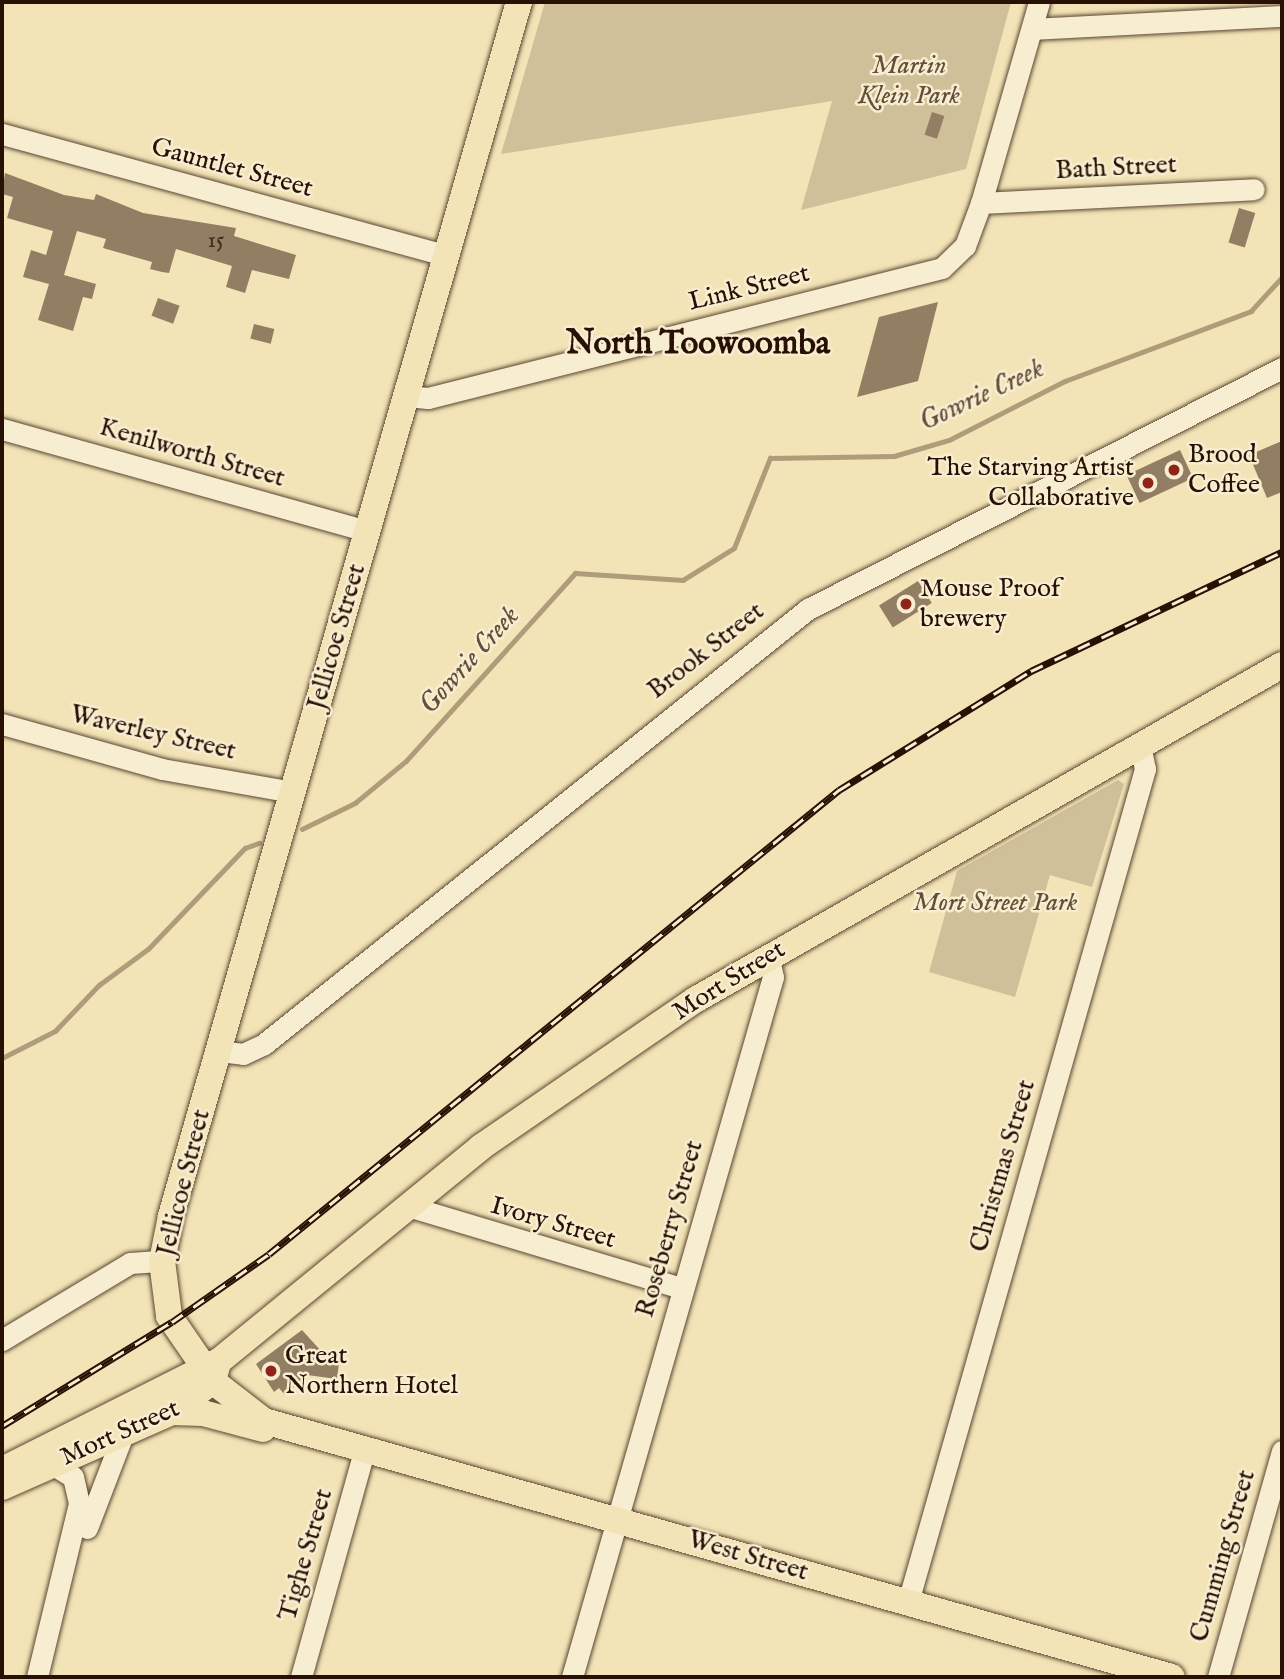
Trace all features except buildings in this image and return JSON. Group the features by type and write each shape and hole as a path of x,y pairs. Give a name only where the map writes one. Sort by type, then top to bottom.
{"main road":[{"name":"Jellicoe Street","path":"211,1369 162,1268 219,1051 519,2"},
{"name":"Mort Street","path":"2,1487 51,1464 122,1437 172,1412 211,1369 481,1147 768,956 1282,665"},
{"name":"Mort Street","path":"2,1470 211,1369"},
{"name":"West Street","path":"211,1369 264,1421 1172,1677"},
{"name":"West Street","path":"211,1369 258,1400 323,1436"},
{"path":"172,1412 296,1430"}],"street":[{"path":"981,203 1039,2"},
{"path":"1032,29 1282,16"},
{"name":"Gauntlet Street","path":"2,134 447,256"},
{"name":"Bath Street","path":"981,203 1254,189"},
{"name":"Link Street","path":"406,396 428,398 942,268 965,246 981,203"},
{"name":"Brook Street","path":"219,1051 235,1055 264,1044 808,609 1282,368"},
{"name":"Kenilworth Street","path":"2,429 368,531"},
{"name":"Waverley Street","path":"2,724 162,769 290,800"},
{"name":"Christmas Street","path":"908,1602 1145,769 1140,745"},
{"name":"Roseberry Street","path":"572,1677 681,1288 773,977 768,956"},
{"name":"Ivory Street","path":"411,1207 681,1288"},
{"path":"2,1340 130,1263 162,1268"},
{"path":"62,1588 122,1437"},
{"name":"Tighe Street","path":"300,1677 365,1448"},
{"name":"Cumming Street","path":"1218,1677 1282,1451"},
{"path":"37,1677 62,1588 79,1503 74,1477 51,1464"}],"green space":[{"name":"Martin Klein Park","path":"545,2 1011,2 966,169 801,210 832,101 501,154"},
{"name":"Mort Street Park","path":"1118,780 1124,784 1092,887 1050,875 1015,997 929,972 957,871"}],"waterway":[{"name":"Gowrie Creek","path":"302,829 355,803 406,761 575,573 683,580 734,548 770,458 894,456 949,440 1065,381 1251,311 1282,277"},
{"name":"Gowrie Creek","path":"2,1058 55,1031 99,985 148,949 245,848 259,843"}],"railway":[{"path":"2,1426 172,1322 269,1254 839,790 1031,671 1282,552"}],"place":[{"name":"Brood Coffee","path":"1174,470"},
{"name":"The Starving Artist Collaborative","path":"1148,483"},
{"name":"Mouse Proof brewery","path":"906,604"},
{"name":"Great Northern Hotel","path":"271,1371"}],"district":[{"name":"North Toowoomba","path":"698,345"}]}
